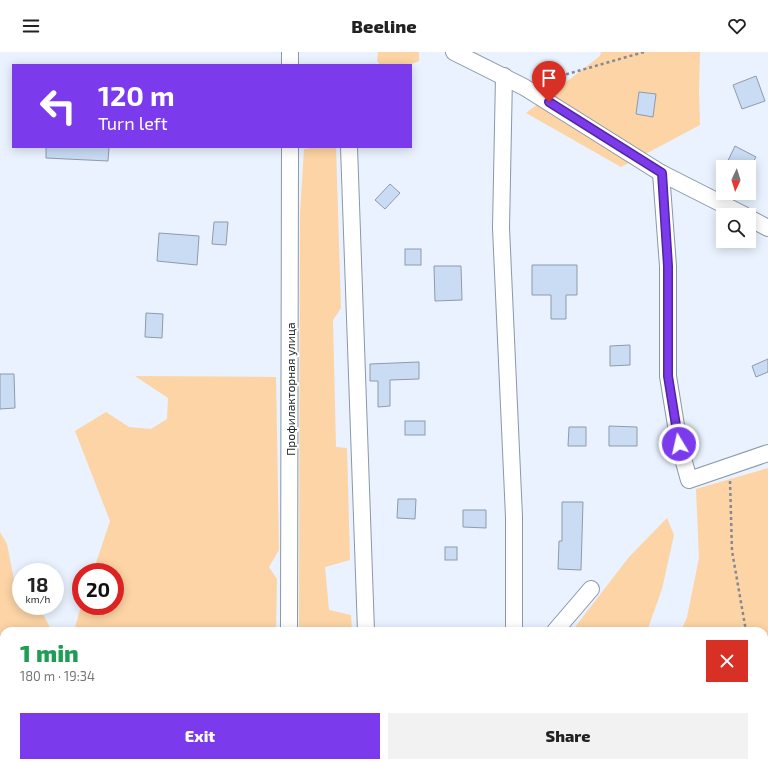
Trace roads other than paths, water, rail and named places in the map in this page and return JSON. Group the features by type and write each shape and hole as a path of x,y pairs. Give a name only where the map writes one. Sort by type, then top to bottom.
{"street":[{"path":"290,52 290,64"},
{"path":"454,52 524,87 662,173 730,208"},
{"path":"504,76 501,228 514,517 514,627"},
{"name":"Профилакторная улица","path":"290,148 290,627"},
{"path":"349,148 366,627"},
{"path":"662,173 668,266 668,376 679,444 689,480 768,453"},
{"path":"756,222 768,228"},
{"path":"558,627 591,589"}]}
